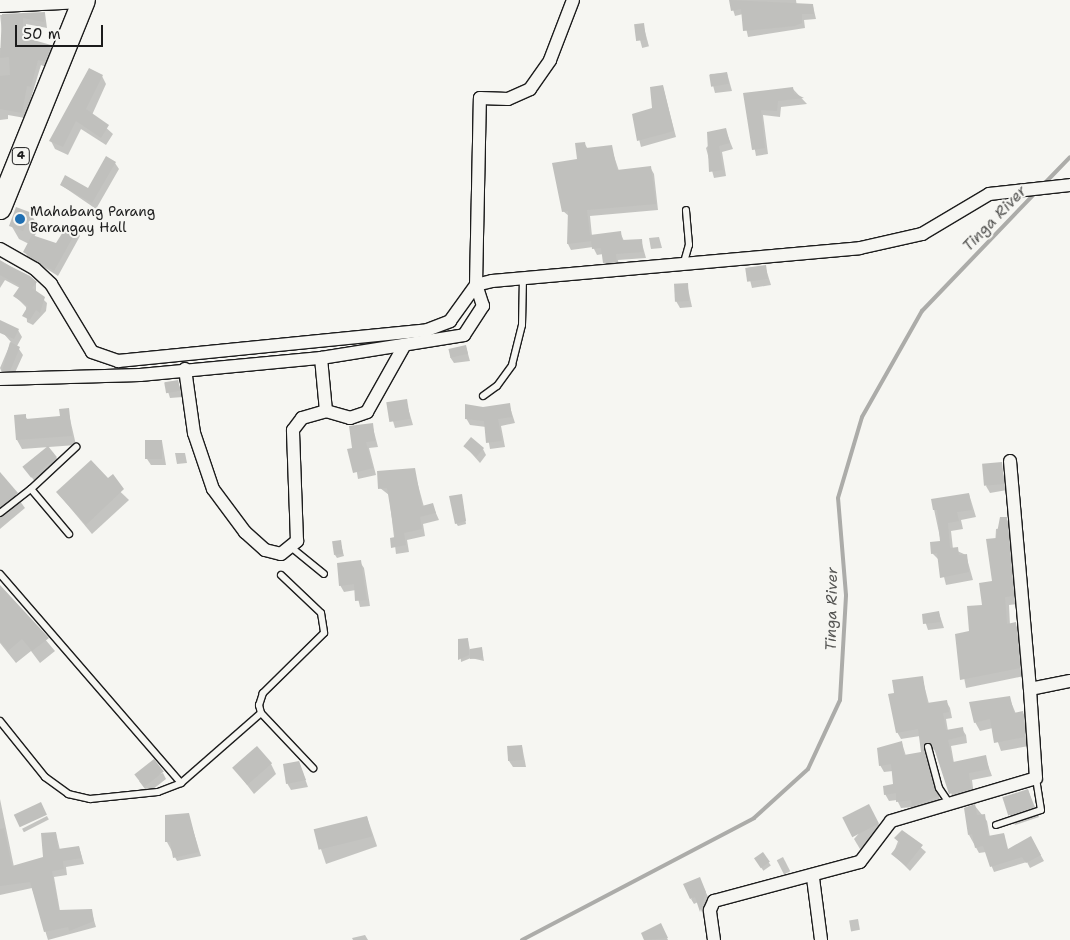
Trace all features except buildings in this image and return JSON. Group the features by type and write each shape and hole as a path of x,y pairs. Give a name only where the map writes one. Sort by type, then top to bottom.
{"highway":[{"name":"4","path":"0,208 83,1"}],"street":[{"path":"0,379 185,369 321,358 464,335 481,315 482,298 476,286 480,98 508,98 530,89 550,60 573,0"},
{"path":"0,6 83,1"},
{"path":"0,249 36,269 51,284 92,352 118,361 427,330 450,321 476,286 523,278 684,262 860,248 907,239 975,200 1002,191 1069,185"},
{"path":"185,369 194,433 212,489 265,550 280,554 292,548 297,541 293,430 302,418 326,411 336,417 361,417 404,346"},
{"path":"321,358 326,411"},
{"path":"714,940 710,910 714,901 813,878 863,860 878,832 891,821 1036,778 1010,460"},
{"path":"1030,689 1070,681"},
{"path":"813,878 821,940"}],"lane":[{"path":"684,262 689,245 686,210"},
{"path":"483,396 497,386 512,365 522,325 523,278"},
{"path":"0,513 76,447"},
{"path":"31,488 69,534"},
{"path":"292,548 324,574"},
{"path":"0,574 181,783"},
{"path":"0,721 45,777 68,794 90,799 158,792 181,783 261,713 263,693 324,632 321,613 281,575"},
{"path":"261,713 313,768"},
{"path":"928,747 942,795 950,804"},
{"path":"996,825 1041,810 1036,778"}],"waterway":[{"name":"Tinga River","path":"1044,184 1070,157"},
{"name":"Tinga River","path":"522,940 754,818 808,769 840,700 846,595 838,498 862,417 922,311 1035,193"}],"place":[{"name":"Mahabang Parang Barangay Hall","path":"20,219"}]}
